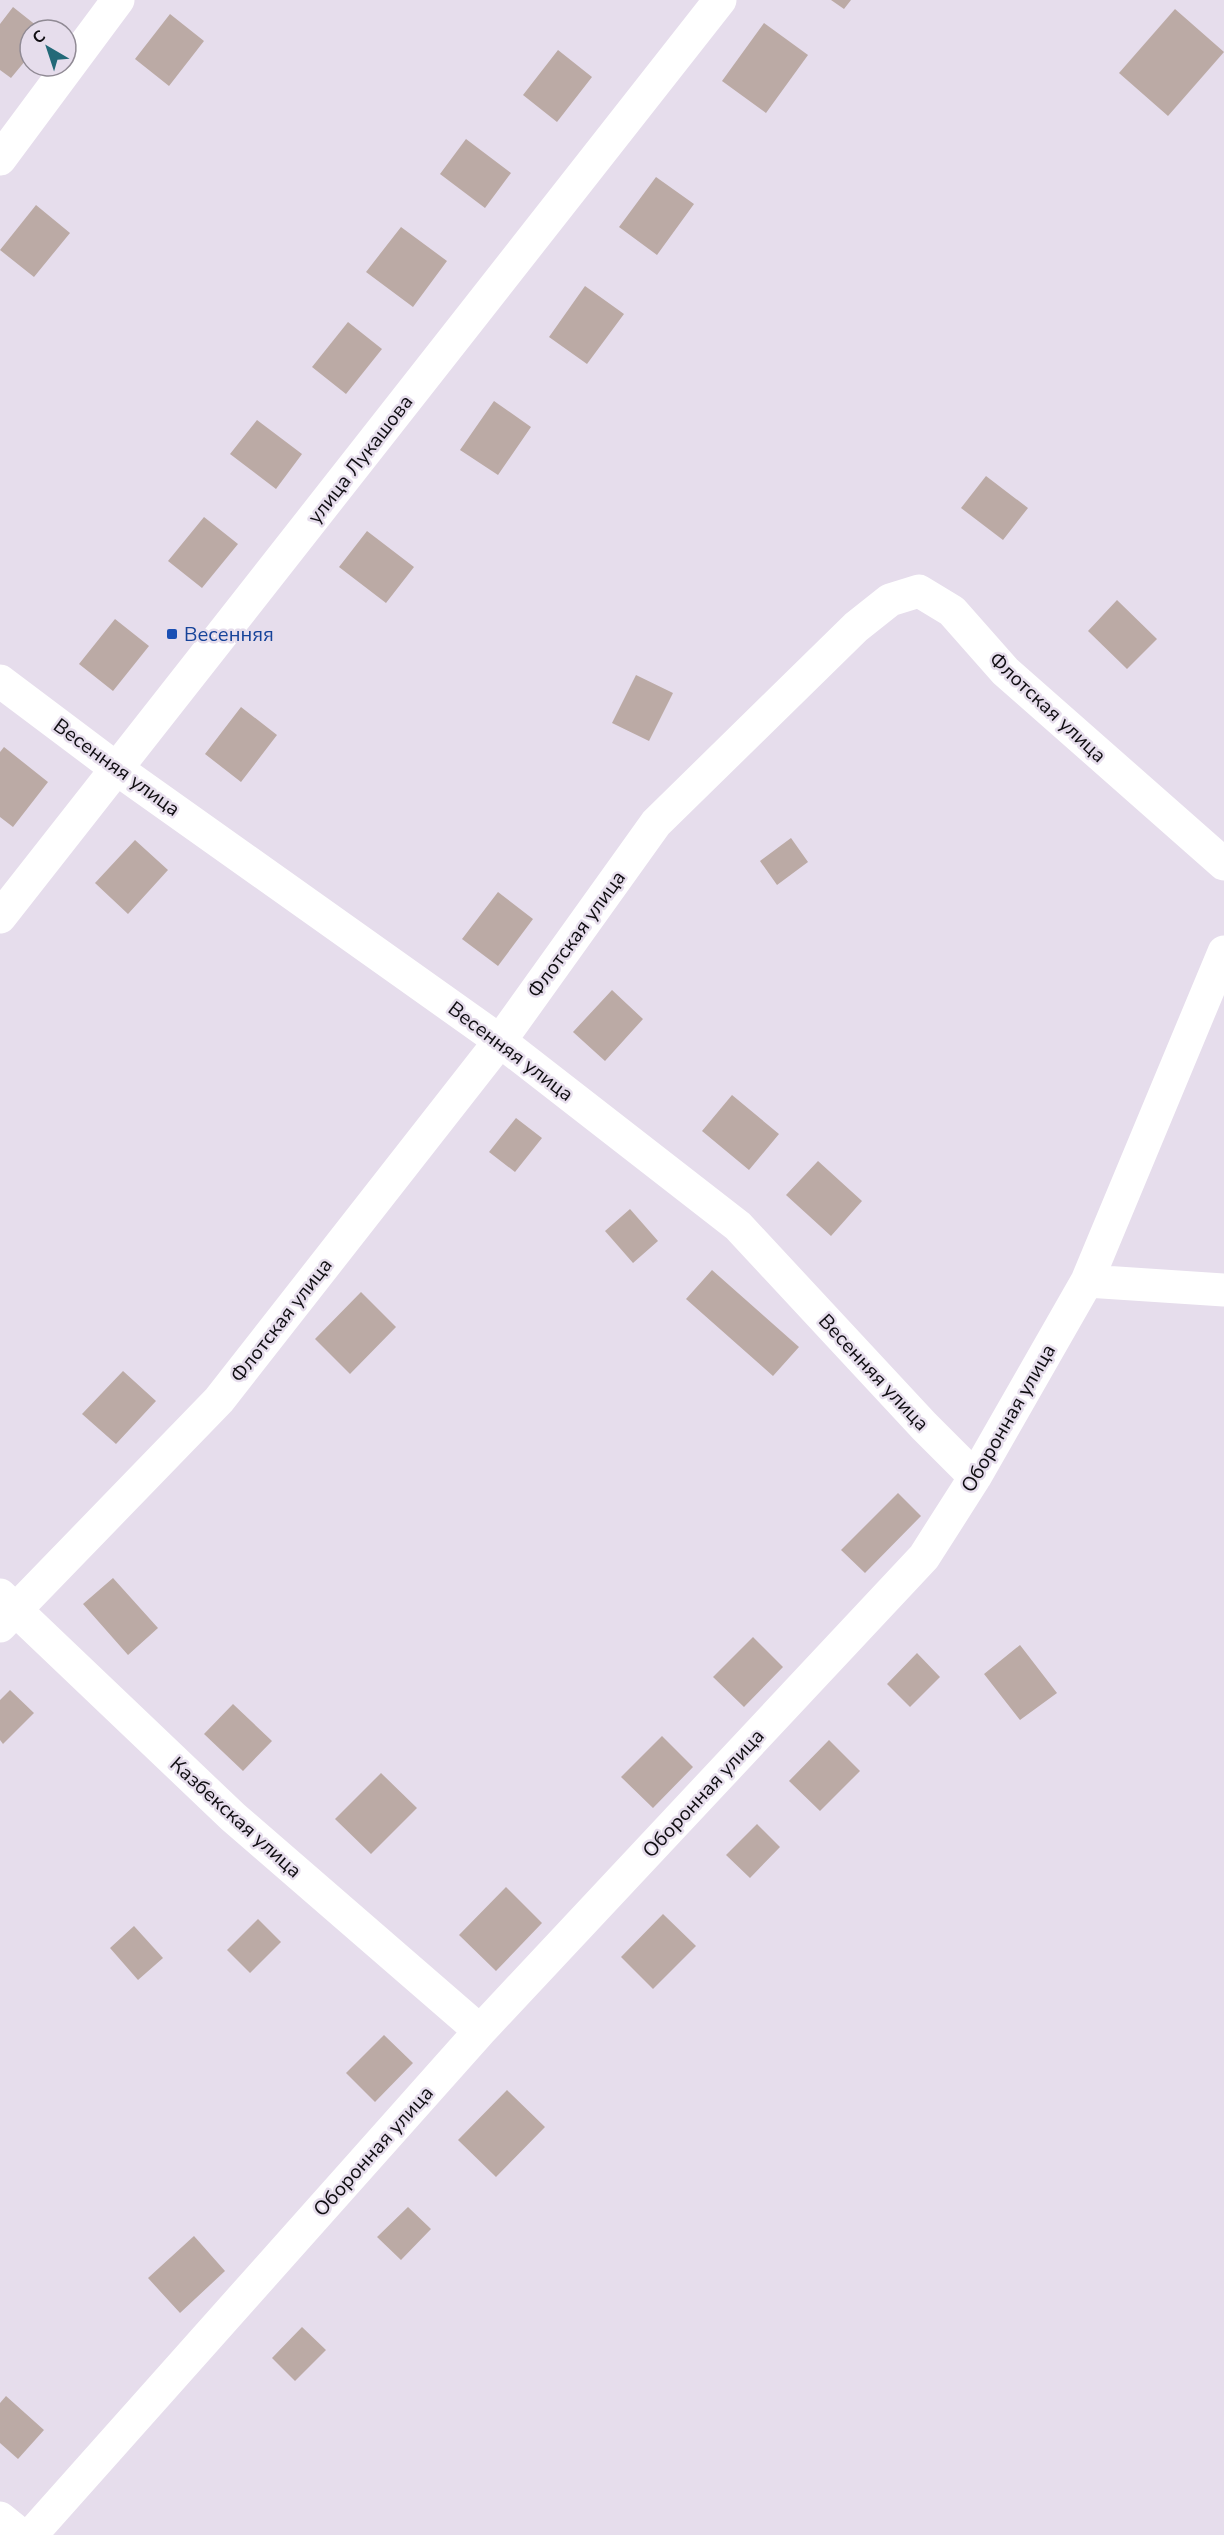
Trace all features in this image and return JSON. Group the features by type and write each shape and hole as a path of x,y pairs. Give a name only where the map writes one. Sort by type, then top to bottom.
{"street":[{"path":"0,159 117,0"},
{"name":"улица Лукашова","path":"0,917 720,0"},
{"name":"Флотская улица","path":"5,1610 219,1400 500,1041 656,823 856,627 890,600 919,591 952,611 1005,671 1224,864"},
{"name":"Весенняя улица","path":"0,681 117,769 500,1041 738,1226 924,1426 975,1477"},
{"name":"Оборонная улица","path":"31,2535 480,2031 924,1557 975,1477 1087,1281 1224,952"},
{"path":"1087,1281 1224,1290"},
{"name":"Казбекская улица","path":"5,1610 233,1816 480,2031"},
{"path":"0,2518 21,2535"}],"building":[{"path":"831,0 851,0 844,9"},
{"path":"13,7 27,18 18,18 18,70 11,78 0,70 0,24"},
{"path":"1175,9 1224,52 1168,116 1119,73"},
{"path":"170,14 204,41 169,86 135,59"},
{"path":"764,23 808,55 766,113 722,81"},
{"path":"558,50 592,77 557,122 523,95"},
{"path":"466,139 511,173 485,208 440,174"},
{"path":"656,177 694,204 657,255 619,227"},
{"path":"36,205 70,233 34,277 0,250"},
{"path":"401,227 447,261 413,307 366,272"},
{"path":"585,286 624,314 587,364 549,337"},
{"path":"348,322 382,349 346,394 312,367"},
{"path":"494,401 531,427 498,475 460,450"},
{"path":"257,420 302,454 276,489 230,454"},
{"path":"986,476 1028,508 1003,540 961,508"},
{"path":"204,517 238,544 202,588 168,561"},
{"path":"367,531 414,567 386,603 339,567"},
{"path":"1117,600 1157,639 1127,669 1088,631"},
{"path":"115,619 149,646 113,691 79,664"},
{"path":"636,675 673,693 649,741 612,723"},
{"path":"241,707 277,735 241,782 205,754"},
{"path":"4,747 48,782 13,827 0,817 0,752"},
{"path":"791,838 808,862 777,885 760,861"},
{"path":"135,840 168,870 128,914 95,883"},
{"path":"498,892 533,919 498,966 462,939"},
{"path":"612,990 643,1019 605,1061 573,1032"},
{"path":"732,1095 779,1134 749,1170 702,1131"},
{"path":"516,1118 542,1138 515,1172 489,1152"},
{"path":"818,1161 862,1201 831,1236 786,1195"},
{"path":"630,1209 658,1241 633,1263 605,1231"},
{"path":"712,1270 799,1347 773,1376 686,1299"},
{"path":"361,1292 396,1327 350,1374 315,1339"},
{"path":"123,1371 156,1401 116,1444 82,1414"},
{"path":"898,1493 921,1516 865,1573 841,1550"},
{"path":"113,1578 158,1628 128,1655 83,1604"},
{"path":"753,1637 783,1667 744,1707 713,1677"},
{"path":"1020,1645 1057,1693 1020,1720 984,1674"},
{"path":"917,1653 940,1677 910,1707 887,1684"},
{"path":"10,1690 34,1713 3,1744 0,1740 0,1700"},
{"path":"233,1704 272,1741 243,1771 204,1734"},
{"path":"662,1736 693,1767 653,1808 621,1777"},
{"path":"829,1740 860,1771 820,1811 789,1781"},
{"path":"381,1773 417,1808 371,1854 335,1819"},
{"path":"757,1824 780,1847 750,1878 726,1855"},
{"path":"506,1887 542,1923 496,1971 459,1935"},
{"path":"663,1914 696,1946 653,1989 621,1957"},
{"path":"258,1919 281,1942 250,1973 227,1950"},
{"path":"134,1926 163,1958 138,1980 110,1948"},
{"path":"384,2035 413,2063 375,2102 346,2073"},
{"path":"507,2090 545,2127 496,2177 458,2140"},
{"path":"408,2207 431,2229 401,2260 377,2237"},
{"path":"194,2236 225,2271 180,2313 148,2278"},
{"path":"302,2327 326,2350 295,2381 272,2358"},
{"path":"6,2396 44,2430 18,2459 0,2443 0,2403"}],"place":[{"name":"Весенняя","path":"172,634"}]}
